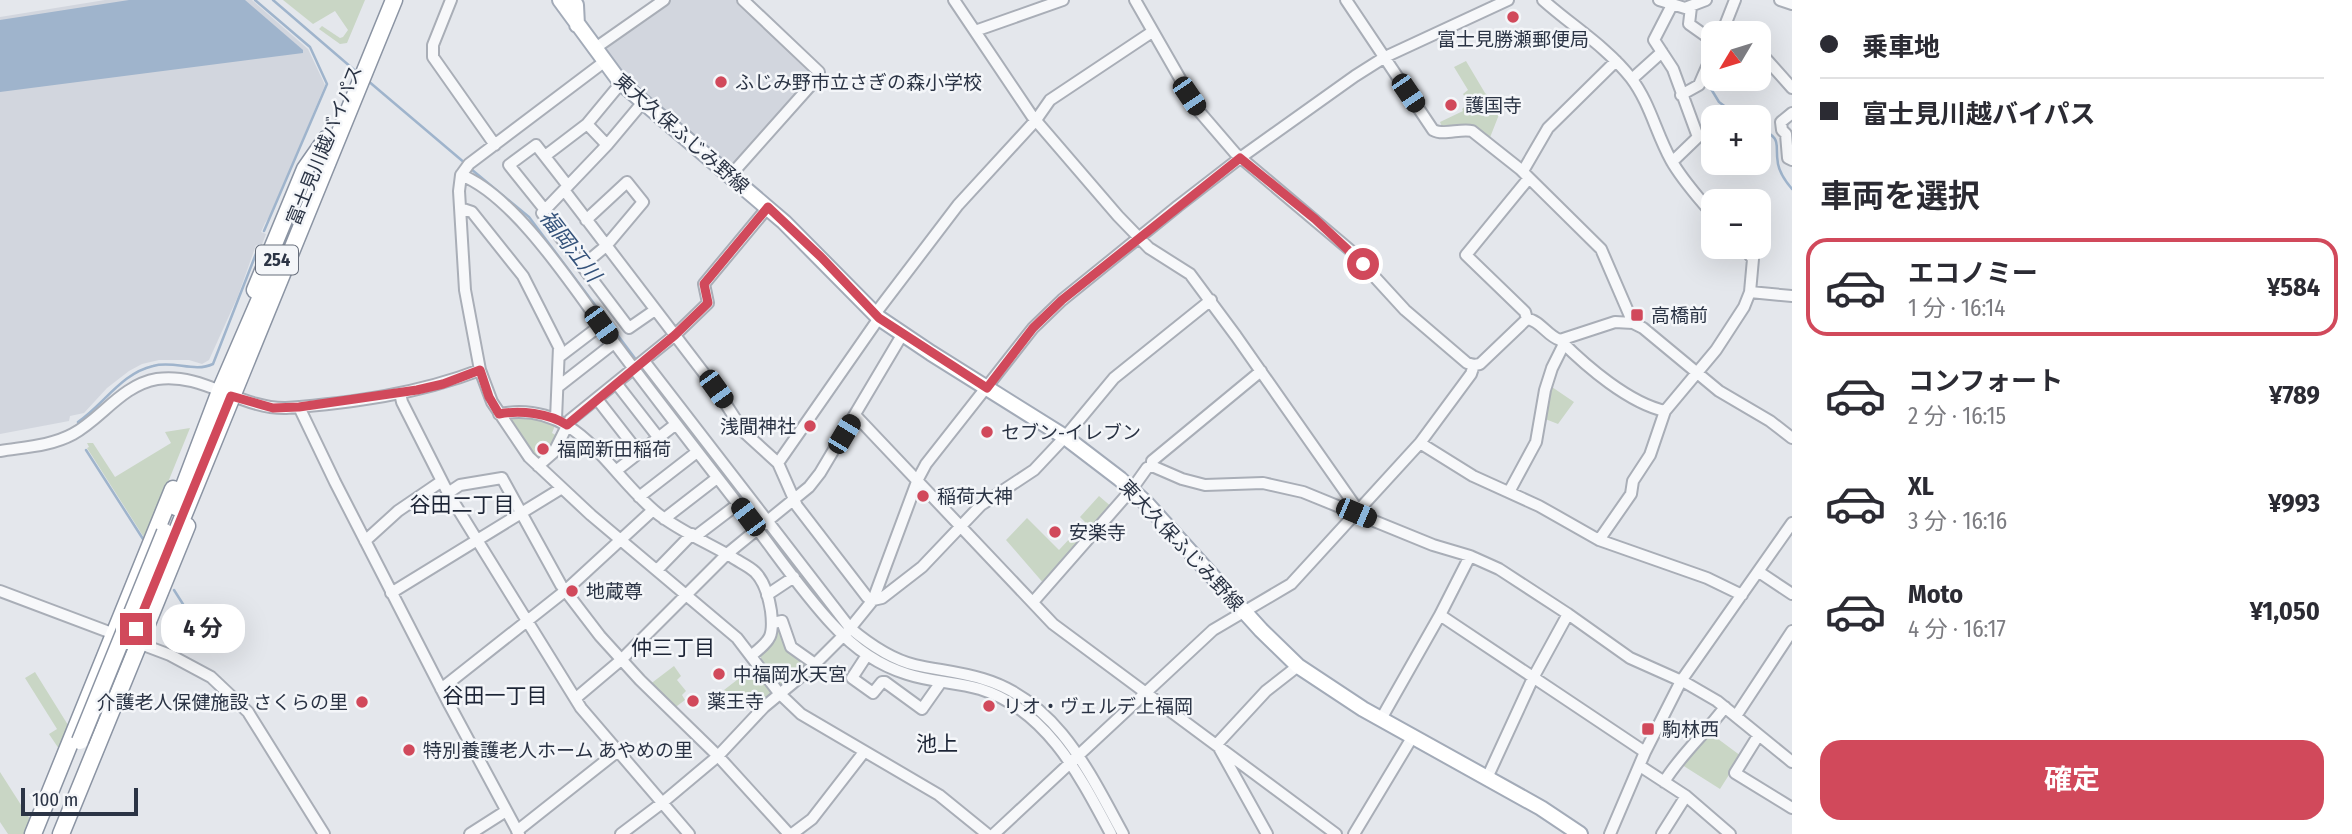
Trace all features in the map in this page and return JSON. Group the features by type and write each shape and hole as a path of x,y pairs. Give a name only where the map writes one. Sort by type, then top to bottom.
{"highway":[{"name":"富士見川越バイパス","path":"256,320 357,76 383,0"},
{"name":"富士見川越バイパス","path":"256,320 268,280 326,139 396,0"},
{"name":"254","path":"170,534 202,439 263,335 256,320"},
{"name":"254","path":"42,834 84,743 230,395"},
{"name":"254","path":"61,834 139,643 230,395"},
{"name":"254","path":"33,834 187,453 202,439"},
{"name":"254","path":"52,834 84,743"}],"main road":[{"path":"550,0 558,12 577,25"},
{"name":"東大久保ふじみ野線","path":"560,0 621,83 768,207 812,248 877,316 902,335 1065,437 1132,489 1298,666 1381,719 1541,808 1580,834"},
{"path":"573,0 576,5 577,25"}],"street":[{"path":"461,0 450,4 433,45 433,57 495,145"},
{"path":"594,49 664,0"},
{"path":"730,176 819,76 819,72 743,0"},
{"path":"954,0 1036,120 1118,216 1161,258 1190,274 1211,300 1357,511"},
{"path":"975,31 1063,0"},
{"path":"1135,0 1198,110 1240,158 1350,250 1405,310 1467,363 1480,364 1527,318"},
{"path":"1346,0 1433,130 1438,133 1464,129 1472,131 1526,175 1601,249 1633,323"},
{"path":"621,834 718,756 779,693 815,664 847,632 873,600 918,479 934,452 1048,313 1240,158 1355,76 1385,57 1508,0"},
{"path":"1543,0 1575,28 1608,51 1632,79 1649,107 1672,162 1701,199"},
{"path":"1659,0 1680,8 1706,0"},
{"path":"1727,21 1735,0"},
{"path":"1780,0 1792,4"},
{"path":"1672,5 1654,40 1673,69 1698,137 1672,162"},
{"path":"1690,7 1689,23 1701,32"},
{"path":"778,463 877,316 958,205 1036,120 1057,93 1152,32"},
{"path":"1632,79 1662,52"},
{"path":"1527,318 1525,312 1465,255 1526,175 1548,128 1616,61"},
{"path":"604,62 465,169 459,191 465,290 480,370 489,397 529,457 737,638 779,693 801,714 939,795 988,834 1075,759 1213,630 1292,584 1420,443 1471,374 1474,365"},
{"path":"1771,64 1792,88"},
{"path":"1681,95 1699,85 1701,80"},
{"path":"545,156 587,124 621,83"},
{"path":"643,102 607,145 542,213 629,328 655,310"},
{"path":"1792,113 1781,122 1782,130 1786,134 1788,158 1792,160"},
{"path":"587,124 607,145"},
{"path":"545,211 509,164 536,145 586,220 735,415 744,432 778,463 794,501 867,597 873,600 882,598 912,575 981,505 1034,470 1114,378 1211,300"},
{"path":"465,169 527,226 614,343 639,364 762,526 867,655 907,675 979,689 1015,706 1075,759 1111,834"},
{"path":"582,266 606,246 643,202 627,182 586,220"},
{"path":"538,466 554,452 567,425 675,335 708,303 704,284 768,207"},
{"path":"460,208 472,212 523,276 549,325 559,347 556,419"},
{"path":"1599,540 1631,494 1633,481 1650,455 1665,411 1725,337 1744,307 1750,292 1753,259"},
{"path":"1750,292 1792,296"},
{"path":"1527,318 1534,320 1630,397 1653,409 1665,411"},
{"path":"1509,492 1536,442 1545,390 1562,342 1609,323 1633,323 1647,330 1718,391 1770,421 1792,438"},
{"path":"559,357 601,325"},
{"path":"576,698 621,660 727,554 794,501 820,473 902,335"},
{"path":"559,386 614,343"},
{"path":"639,364 676,424 738,504 762,526 794,577 847,632 896,659 985,679 1019,695 1052,722 1123,834"},
{"path":"0,451 56,441 69,436 133,387 148,381 188,379 273,408 400,393 443,384 480,370"},
{"path":"1152,466 1152,461 1261,371"},
{"path":"616,383 659,437"},
{"path":"400,393 448,493 581,708 689,834"},
{"path":"597,398 639,453"},
{"path":"299,407 391,593 518,832 618,751"},
{"path":"499,414 525,413 556,419 567,425 617,470 639,497 664,519 754,570 767,596 773,623 768,642 752,655"},
{"path":"855,415 1053,624 1336,834"},
{"path":"617,470 676,424"},
{"path":"1420,443 1473,476 1539,506 1599,540 1707,578 1742,595"},
{"path":"639,497 697,452"},
{"path":"1033,602 1132,489 1147,468 1152,466 1182,479 1205,485 1263,484 1285,487 1357,511 1433,545 1470,556 1499,569 1630,659 1681,681 1725,707 1792,762"},
{"path":"448,493 460,485 502,478 565,591 621,660 718,756 790,834 812,819 864,752"},
{"path":"664,519 718,478"},
{"path":"365,541 398,510 442,481"},
{"path":"391,593 562,488"},
{"path":"657,569 694,535 738,504"},
{"path":"442,689 565,591 653,510"},
{"path":"1610,834 1645,752 1681,681 1792,523"},
{"path":"1381,719 1470,556"},
{"path":"1759,572 1792,594"},
{"path":"767,596 794,577"},
{"path":"0,592 185,661 211,677 231,693 247,712 324,834"},
{"path":"1487,778 1534,678 1568,614"},
{"path":"1440,615 1645,752"},
{"path":"773,623 782,621 791,647 815,664"},
{"path":"1736,716 1792,631"},
{"path":"867,655 852,678 873,693 885,682 922,709 941,681"},
{"path":"1217,744 1266,691 1298,666"},
{"path":"1664,782 1676,762 1706,732 1725,707"},
{"path":"1354,834 1413,736"},
{"path":"1758,736 1735,774 1792,808"},
{"path":"1217,744 1267,834"},
{"path":"1640,766 1686,796 1730,834"},
{"path":"1662,834 1686,796"},
{"path":"470,834 506,811"}],"shaded area":[{"path":"105,0 252,0 308,49 325,85 261,232 266,234 261,247 256,245 238,296 209,360 202,364 189,360 159,360 142,364 107,388 84,413 70,416 69,421 0,434 0,17"},
{"name":"ふじみ野市立さぎの森小学校","path":"669,0 738,0 815,73 733,167 640,89 604,48"}],"green space":[{"path":"283,0 365,0 347,43 340,44 319,29 322,26 340,38 343,37 348,30 335,11 313,24"},
{"path":"1466,61 1485,93 1502,107 1489,140 1443,129 1440,122 1463,111 1469,103 1463,94 1468,90 1454,67"},
{"path":"1549,385 1574,402 1558,424 1540,417"},
{"path":"511,416 556,423 552,433 559,437 540,461 509,419"},
{"path":"190,428 145,539 87,448 87,443 93,443 115,477 171,443 165,432"},
{"path":"1099,496 1113,508 1045,585 1006,540 1027,518 1059,550 1085,522 1080,517"},
{"path":"778,624 809,665 783,684 777,684 758,653"},
{"path":"674,666 681,676 677,680 686,691 682,695 685,700 673,709 649,685"},
{"path":"755,666 772,693 759,707 752,700 745,704 742,701 736,706 724,690"},
{"path":"35,672 68,725 59,749 49,734 57,729 25,678"},
{"path":"1710,733 1741,756 1720,789 1679,763"},
{"path":"0,772 30,819 25,834 8,834 0,822"}],"water":[{"path":"129,0 245,0 303,50 303,53 0,92 0,20"}],"waterway":[{"path":"255,0 310,47 327,84 264,231"},
{"name":"福岡江川","path":"273,0 359,74"},
{"name":"福岡江川","path":"367,80 466,164"},
{"path":"1712,91 1723,105"},
{"path":"1771,135 1776,142 1779,168 1792,189"},
{"name":"福岡江川","path":"471,169 529,217 637,361"},
{"path":"78,422 123,382 142,370 169,364 199,367 213,364 259,246"},
{"name":"福岡江川","path":"641,366 761,522"},
{"path":"86,450 143,539"},
{"name":"福岡江川","path":"765,527 836,619"},
{"path":"174,590 209,645"}],"place":[{"name":"富士見勝瀬郵便局","path":"1513,17"},
{"name":"ふじみ野市立さぎの森小学校","path":"721,82"},
{"name":"護国寺","path":"1451,105"},
{"name":"高橋前","path":"1637,315"},
{"name":"浅間神社","path":"810,426"},
{"name":"セブン-イレブン","path":"987,432"},
{"name":"福岡新田稲荷","path":"543,449"},
{"name":"稲荷大神","path":"923,496"},
{"name":"安楽寺","path":"1055,532"},
{"name":"地蔵尊","path":"572,591"},
{"name":"中福岡水天宮","path":"719,674"},
{"name":"薬王寺","path":"693,701"},
{"name":"介護老人保健施設 さくらの里","path":"362,702"},
{"name":"リオ・ヴェルデ上福岡","path":"989,706"},
{"name":"駒林西","path":"1648,729"},
{"name":"特別養護老人ホーム あやめの里","path":"409,750"}],"district":[{"name":"谷田二丁目","path":"462,505"},
{"name":"仲三丁目","path":"673,648"},
{"name":"谷田一丁目","path":"495,696"},
{"name":"池上","path":"937,744"}],"route":[{"path":"136,629 231,396 273,408 299,407 417,390 443,384 480,370 489,397 499,414 525,413 556,419 567,425 675,335 708,303 704,284 768,207 821,257 879,318 987,388 1033,328 1062,300 1240,158 1315,219 1363,264"}]}
